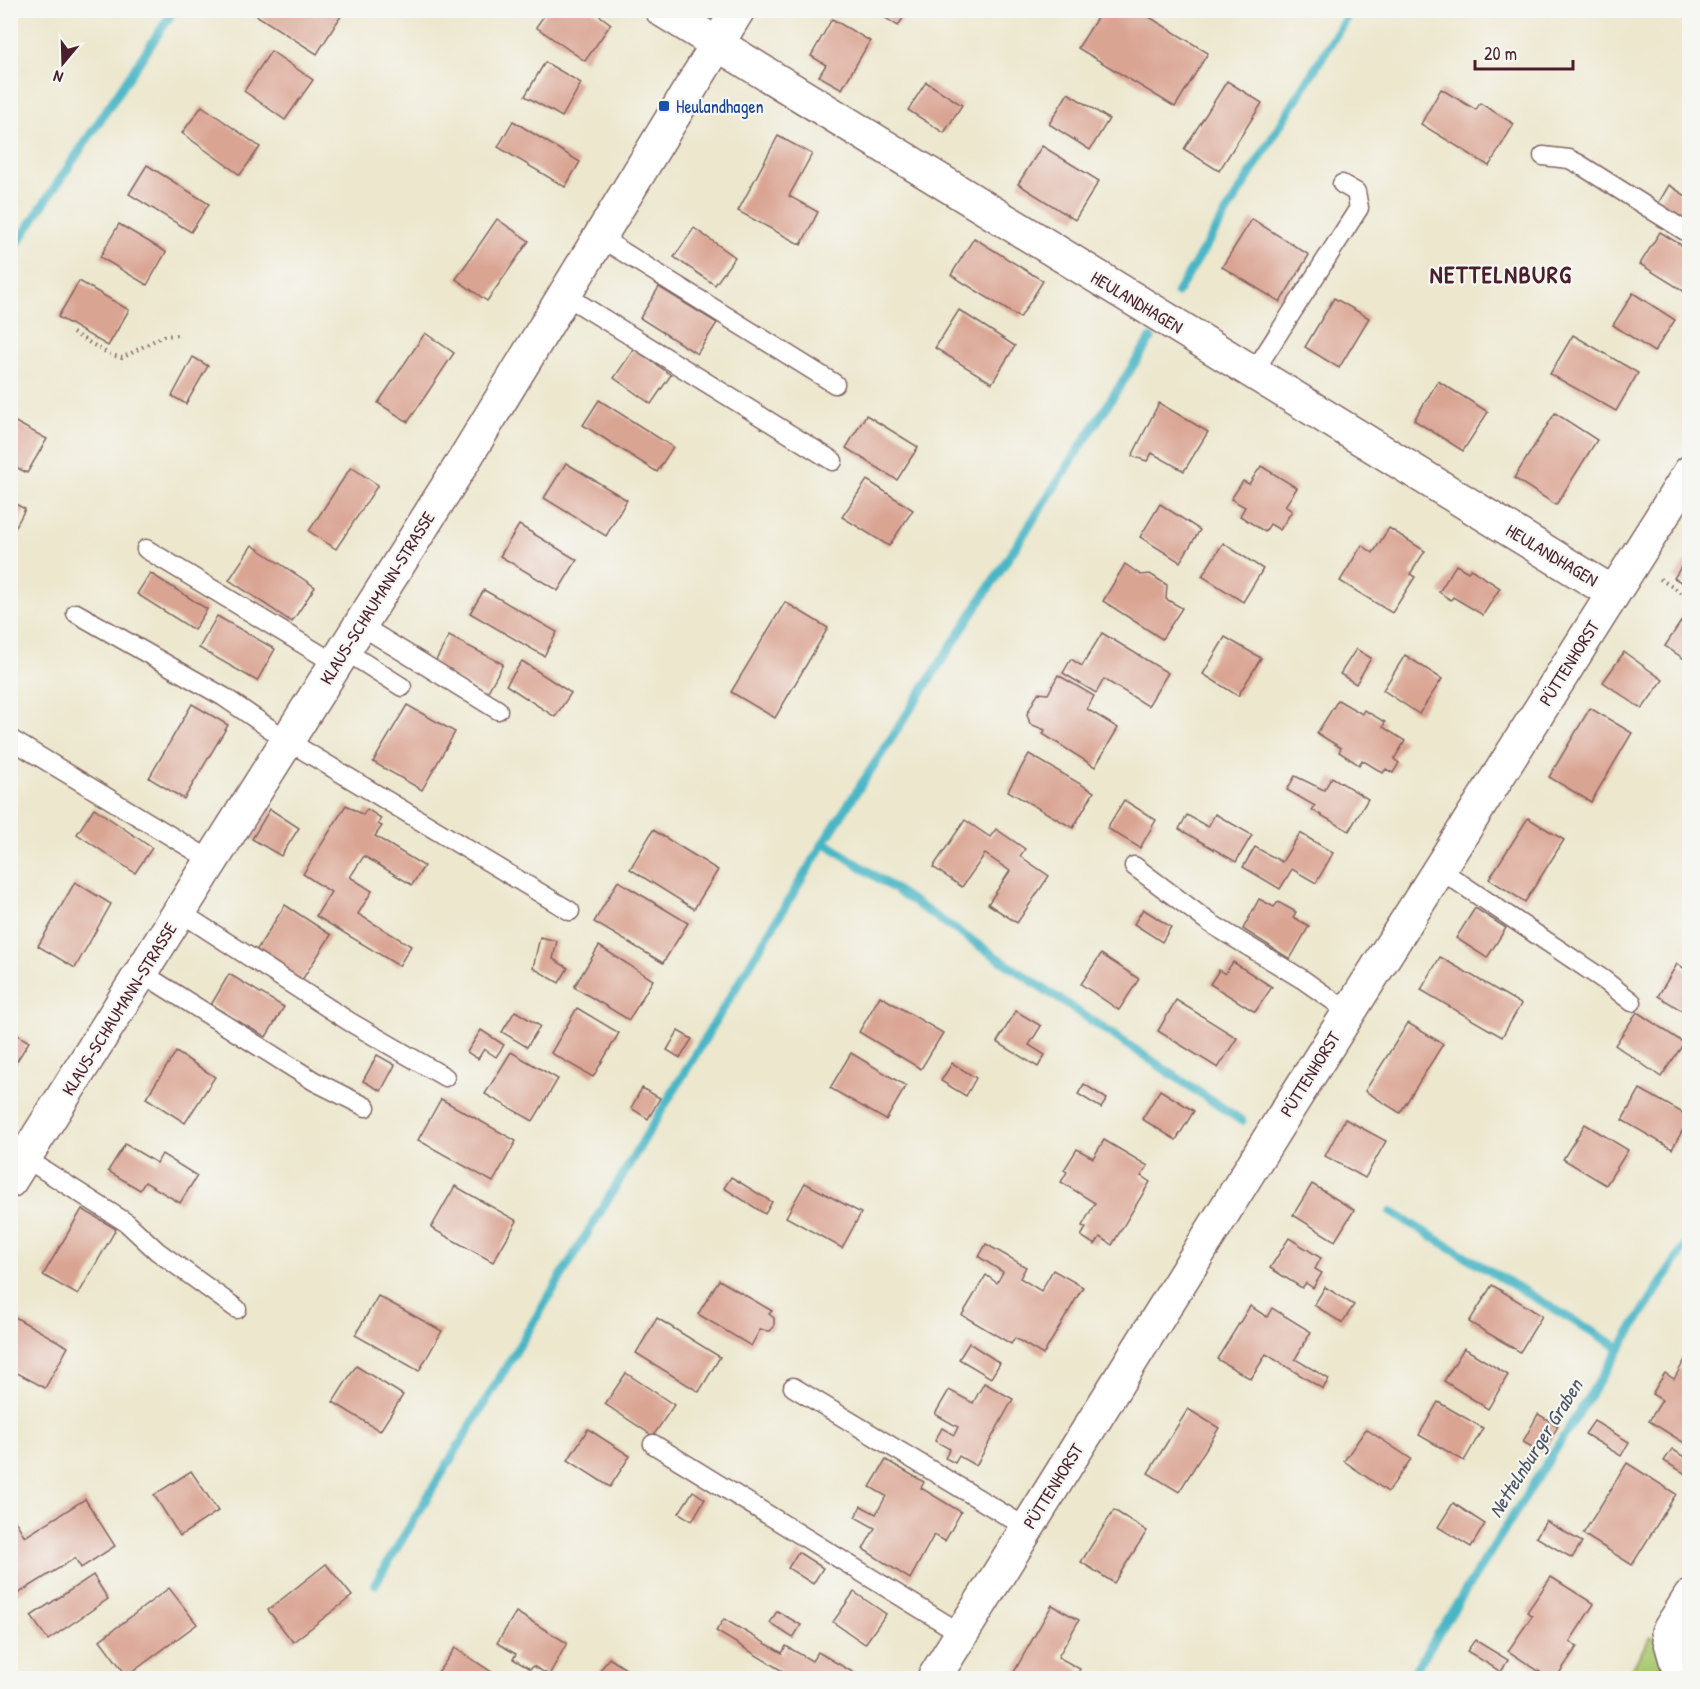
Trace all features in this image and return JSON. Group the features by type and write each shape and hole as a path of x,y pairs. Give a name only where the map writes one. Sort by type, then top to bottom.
{"street":[{"name":"HEULANDHAGEN","path":"662,10 1613,593"},
{"name":"KLAUS-SCHAUMANN-STRASSE","path":"18,1170 347,647 738,10"},
{"name":"PÜTTENHORST","path":"934,1678 1689,472"},
{"path":"1682,1678 1668,1632 1689,1598"}],"lane":[{"path":"1543,156 1569,159 1579,164 1689,234"},
{"path":"1253,373 1359,208 1356,192 1342,184"},
{"path":"599,237 836,384"},
{"path":"565,295 833,461"},
{"path":"146,549 347,647 498,710"},
{"path":"76,613 224,697 288,741 570,911"},
{"path":"347,647 402,687"},
{"path":"12,740 212,861"},
{"path":"1134,866 1210,923 1302,979 1349,1012"},
{"path":"1439,869 1604,980 1632,1002"},
{"path":"180,912 350,1022 445,1077"},
{"path":"142,972 314,1080 366,1107"},
{"path":"18,1170 127,1223 157,1251 237,1309"},
{"path":"793,1387 1027,1528"},
{"path":"653,1444 962,1634"}],"path":[{"path":"73,333 109,354 122,357 163,336 177,335"}],"green space":[{"path":"1651,1636 1660,1645 1667,1678 1626,1678"}],"building":[{"path":"248,10 332,10 341,16 317,54"},
{"path":"548,10 592,10 611,24 585,61 536,27"},
{"path":"873,10 908,10 898,26"},
{"path":"1102,10 1138,10 1208,53 1175,107 1078,48"},
{"path":"832,19 870,41 842,89 819,76 826,65 811,56"},
{"path":"271,51 313,80 285,120 244,91"},
{"path":"545,62 581,83 562,117 525,96"},
{"path":"1227,81 1262,103 1219,171 1184,149"},
{"path":"926,82 962,105 944,133 908,110"},
{"path":"1441,89 1476,110 1480,103 1514,124 1489,166 1421,124"},
{"path":"1068,93 1109,119 1090,150 1049,124"},
{"path":"202,106 260,147 240,175 182,133"},
{"path":"513,121 580,162 565,187 498,147"},
{"path":"778,136 812,154 789,196 818,212 801,245 738,211"},
{"path":"1042,146 1099,181 1075,220 1018,184"},
{"path":"147,165 209,204 191,232 129,194"},
{"path":"1669,185 1689,198 1689,223 1658,204"},
{"path":"497,219 529,241 487,301 456,279"},
{"path":"1252,219 1309,255 1280,302 1222,267"},
{"path":"119,224 166,252 147,285 100,257"},
{"path":"694,228 735,257 715,285 674,257"},
{"path":"1660,232 1689,250 1688,294 1640,264"},
{"path":"974,238 1043,281 1020,318 951,275"},
{"path":"79,281 129,310 108,346 58,317"},
{"path":"659,287 717,323 697,354 640,318"},
{"path":"1633,293 1675,320 1654,352 1613,325"},
{"path":"1334,298 1369,318 1339,368 1305,347"},
{"path":"959,310 1015,346 992,383 935,348"},
{"path":"425,333 454,353 408,422 378,403"},
{"path":"1573,335 1638,373 1616,411 1550,374"},
{"path":"634,349 671,375 651,404 614,378"},
{"path":"193,357 208,366 186,404 172,396"},
{"path":"1438,381 1488,412 1463,451 1414,420"},
{"path":"599,400 673,447 657,472 583,425"},
{"path":"1159,403 1208,432 1184,471 1152,453 1147,461 1132,456"},
{"path":"1555,413 1597,440 1556,505 1514,478"},
{"path":"866,415 918,447 897,480 846,448"},
{"path":"10,419 47,439 27,473 10,464"},
{"path":"566,463 627,500 606,536 544,498"},
{"path":"1261,466 1297,488 1285,506 1292,511 1280,530 1270,524 1265,532 1240,516 1245,507 1231,499 1243,481 1249,484"},
{"path":"351,467 378,485 336,549 309,531"},
{"path":"867,480 913,510 889,546 842,517"},
{"path":"10,501 25,509 10,538"},
{"path":"1160,504 1200,530 1180,562 1140,537"},
{"path":"519,525 577,560 558,591 500,556"},
{"path":"1389,528 1425,551 1410,574 1415,577 1392,613 1340,581 1362,545 1373,553"},
{"path":"1223,543 1263,569 1243,602 1202,576"},
{"path":"252,545 315,587 292,622 229,580"},
{"path":"1685,561 1689,564 1689,587 1674,578"},
{"path":"1125,564 1141,575 1150,574 1167,585 1166,599 1182,608 1162,639 1103,601"},
{"path":"1456,565 1468,572 1471,569 1500,588 1483,615 1453,597 1451,600 1439,592"},
{"path":"150,573 207,609 194,630 137,594"},
{"path":"484,590 557,632 544,656 470,613"},
{"path":"785,602 828,628 775,718 731,692"},
{"path":"1689,609 1689,662 1665,646"},
{"path":"217,616 275,649 257,681 199,648"},
{"path":"1102,633 1168,673 1148,706 1104,679 1096,693 1063,673 1071,659 1082,666"},
{"path":"449,636 503,664 486,695 433,666"},
{"path":"1225,637 1261,658 1238,696 1203,674"},
{"path":"1356,649 1371,658 1356,684 1340,674"},
{"path":"1624,652 1663,680 1642,709 1603,682"},
{"path":"1405,655 1442,679 1419,714 1383,690"},
{"path":"522,661 571,693 555,717 506,685"},
{"path":"1058,675 1094,696 1087,709 1118,728 1095,767 1043,734 1045,730 1030,724 1027,714 1038,693 1048,694"},
{"path":"1338,700 1362,714 1364,710 1385,722 1383,727 1405,741 1394,759 1399,763 1393,773 1386,769 1383,773 1362,760 1359,765 1339,752 1341,748 1317,733"},
{"path":"192,704 228,725 184,799 149,778"},
{"path":"407,705 455,732 422,790 373,762"},
{"path":"1590,708 1632,733 1591,802 1549,777"},
{"path":"1029,754 1094,792 1073,828 1008,791"},
{"path":"1295,776 1324,790 1332,777 1368,799 1349,831 1312,810 1315,806 1287,790"},
{"path":"1124,800 1156,820 1140,848 1107,828"},
{"path":"346,805 363,815 367,809 381,818 378,824 382,826 375,836 424,866 412,885 364,856 350,877 372,891 358,914 411,946 399,966 316,916 331,892 303,874"},
{"path":"94,808 152,848 135,873 77,834"},
{"path":"270,809 299,828 281,856 252,839"},
{"path":"1215,814 1252,835 1236,862 1179,829 1187,815 1208,827"},
{"path":"1528,818 1564,840 1525,902 1489,879"},
{"path":"965,820 990,837 996,829 1025,849 1020,856 1049,876 1017,923 988,904 1010,871 985,854 962,887 933,867"},
{"path":"653,830 718,870 694,909 630,869"},
{"path":"1300,833 1333,853 1316,883 1292,869 1280,889 1243,867 1255,847 1282,862"},
{"path":"618,881 688,923 663,963 594,922"},
{"path":"75,882 111,904 75,968 38,946"},
{"path":"1259,899 1274,907 1278,902 1296,912 1293,917 1309,926 1290,959 1243,929"},
{"path":"285,905 331,935 300,983 254,954"},
{"path":"1475,908 1506,928 1487,958 1456,938"},
{"path":"1143,909 1171,927 1162,942 1134,924"},
{"path":"540,937 557,941 553,959 568,968 559,983 533,968"},
{"path":"599,946 653,980 629,1020 574,987"},
{"path":"1101,954 1139,979 1119,1010 1081,984"},
{"path":"1440,957 1521,1004 1502,1037 1421,990"},
{"path":"1233,962 1272,987 1255,1012 1210,984 1219,970 1225,974"},
{"path":"1677,964 1689,971 1689,1015 1658,996"},
{"path":"229,974 284,1007 266,1037 211,1005"},
{"path":"880,996 943,1033 921,1069 859,1032"},
{"path":"1176,1000 1237,1038 1218,1068 1158,1031"},
{"path":"577,1008 619,1033 593,1077 551,1053"},
{"path":"515,1011 540,1026 527,1047 502,1032"},
{"path":"1016,1011 1041,1026 1029,1045 1045,1055 1038,1067 997,1042"},
{"path":"1637,1012 1684,1043 1661,1077 1615,1045"},
{"path":"1408,1023 1443,1044 1400,1113 1365,1091"},
{"path":"10,1030 29,1042 10,1072"},
{"path":"481,1030 504,1045 496,1057 484,1049 478,1059 467,1052"},
{"path":"678,1031 692,1039 680,1058 667,1050"},
{"path":"176,1052 215,1077 185,1123 146,1098"},
{"path":"511,1052 558,1079 533,1121 485,1094"},
{"path":"851,1053 906,1086 886,1120 830,1088"},
{"path":"377,1055 395,1065 381,1091 363,1081"},
{"path":"952,1063 976,1078 966,1096 941,1081"},
{"path":"1084,1084 1107,1099 1101,1108 1078,1094"},
{"path":"642,1088 660,1098 648,1119 631,1108"},
{"path":"1640,1089 1690,1117 1672,1149 1622,1120"},
{"path":"1160,1090 1194,1111 1176,1140 1142,1119"},
{"path":"441,1099 516,1141 493,1182 418,1140"},
{"path":"1345,1119 1386,1141 1365,1178 1325,1156"},
{"path":"1585,1124 1628,1150 1606,1185 1563,1159"},
{"path":"1104,1140 1148,1166 1141,1176 1150,1182 1112,1245 1100,1237 1095,1245 1081,1236 1086,1228 1082,1226 1095,1203 1061,1182 1067,1172 1064,1170 1077,1149 1093,1158"},
{"path":"125,1144 157,1163 162,1154 197,1176 180,1203 145,1182 140,1190 108,1171"},
{"path":"731,1177 772,1202 765,1214 724,1188"},
{"path":"805,1183 861,1213 842,1248 786,1217"},
{"path":"1312,1184 1354,1210 1335,1241 1293,1215"},
{"path":"455,1186 517,1221 493,1262 431,1228"},
{"path":"82,1209 116,1229 78,1295 43,1275"},
{"path":"1289,1238 1321,1258 1315,1269 1322,1273 1313,1288 1306,1283 1302,1288 1270,1268"},
{"path":"986,1244 1026,1267 1020,1278 1041,1291 1053,1270 1083,1287 1043,1355 1015,1338 1011,1344 962,1315 986,1275 997,1283 1003,1272 979,1257"},
{"path":"719,1280 772,1311 769,1314 774,1318 774,1327 770,1331 760,1330 751,1346 698,1314"},
{"path":"1492,1285 1542,1316 1520,1352 1469,1322"},
{"path":"1325,1287 1354,1305 1342,1323 1314,1305"},
{"path":"378,1296 442,1331 419,1371 355,1335"},
{"path":"1250,1306 1267,1317 1272,1308 1311,1332 1295,1359 1329,1379 1323,1389 1266,1354 1251,1379 1217,1359"},
{"path":"13,1316 68,1347 45,1388 10,1369 10,1320"},
{"path":"657,1318 720,1357 699,1392 636,1353"},
{"path":"969,1343 1000,1363 991,1378 959,1359"},
{"path":"1464,1348 1508,1375 1488,1409 1444,1381"},
{"path":"1687,1356 1689,1358 1689,1446 1649,1421 1662,1400 1652,1394 1665,1373 1674,1379"},
{"path":"356,1366 403,1395 380,1431 333,1402"},
{"path":"626,1373 674,1405 653,1436 605,1404"},
{"path":"984,1383 1013,1399 976,1466 959,1456 955,1463 945,1458 950,1449 935,1441 942,1428 954,1435 958,1427 935,1414 949,1390 973,1403"},
{"path":"1438,1402 1483,1428 1464,1461 1419,1435"},
{"path":"1188,1409 1219,1428 1179,1492 1148,1473"},
{"path":"1538,1414 1558,1426 1543,1453 1523,1442"},
{"path":"1594,1421 1629,1442 1621,1456 1585,1434"},
{"path":"588,1429 630,1456 610,1487 568,1460"},
{"path":"1366,1429 1411,1459 1388,1492 1344,1461"},
{"path":"1672,1449 1689,1460 1689,1476 1664,1461"},
{"path":"886,1460 924,1482 921,1488 961,1512 945,1541 934,1535 910,1579 863,1549 875,1528 855,1517 861,1506 876,1514 886,1496 870,1487"},
{"path":"1627,1463 1676,1494 1632,1565 1583,1534"},
{"path":"191,1471 218,1511 180,1536 154,1495"},
{"path":"693,1491 705,1499 692,1521 679,1513"},
{"path":"85,1499 115,1546 81,1568 75,1558 16,1595 10,1586 10,1519 13,1517 25,1537"},
{"path":"1453,1503 1485,1524 1471,1547 1438,1527"},
{"path":"1114,1510 1147,1531 1114,1583 1081,1562"},
{"path":"1546,1521 1582,1542 1572,1558 1536,1537"},
{"path":"798,1552 823,1568 813,1584 788,1568"},
{"path":"326,1564 352,1596 293,1642 268,1610"},
{"path":"93,1575 108,1599 48,1640 31,1616"},
{"path":"1551,1577 1594,1604 1570,1641 1577,1647 1556,1678 1549,1678 1508,1651 1532,1616 1527,1612"},
{"path":"169,1588 197,1624 127,1676 100,1640"},
{"path":"854,1592 886,1614 865,1644 833,1622"},
{"path":"1052,1605 1079,1620 1058,1657 1080,1669 1075,1678 1025,1678 1014,1672"},
{"path":"777,1611 801,1625 793,1638 770,1623"},
{"path":"516,1612 567,1643 549,1675 533,1666 530,1669 513,1659 516,1654 497,1643"},
{"path":"724,1619 782,1653 786,1646 812,1661 818,1652 856,1674 853,1678 794,1678 716,1631"},
{"path":"1475,1640 1508,1660 1501,1672 1467,1651"},
{"path":"455,1648 498,1676 496,1678 434,1678"},
{"path":"609,1658 632,1673 629,1678 595,1678"}],"waterway":[{"path":"10,254 174,10"},
{"path":"1177,293 1351,10"},
{"path":"824,842 1151,338"},
{"path":"375,1584 824,842 1242,1121"},
{"path":"1391,1212 1618,1347"},
{"name":"Nettelnburger Graben","path":"1410,1678 1690,1238"}],"place":[{"name":"Heulandhagen","path":"664,106"}],"district":[{"name":"NETTELNBURG","path":"1501,274"}]}
